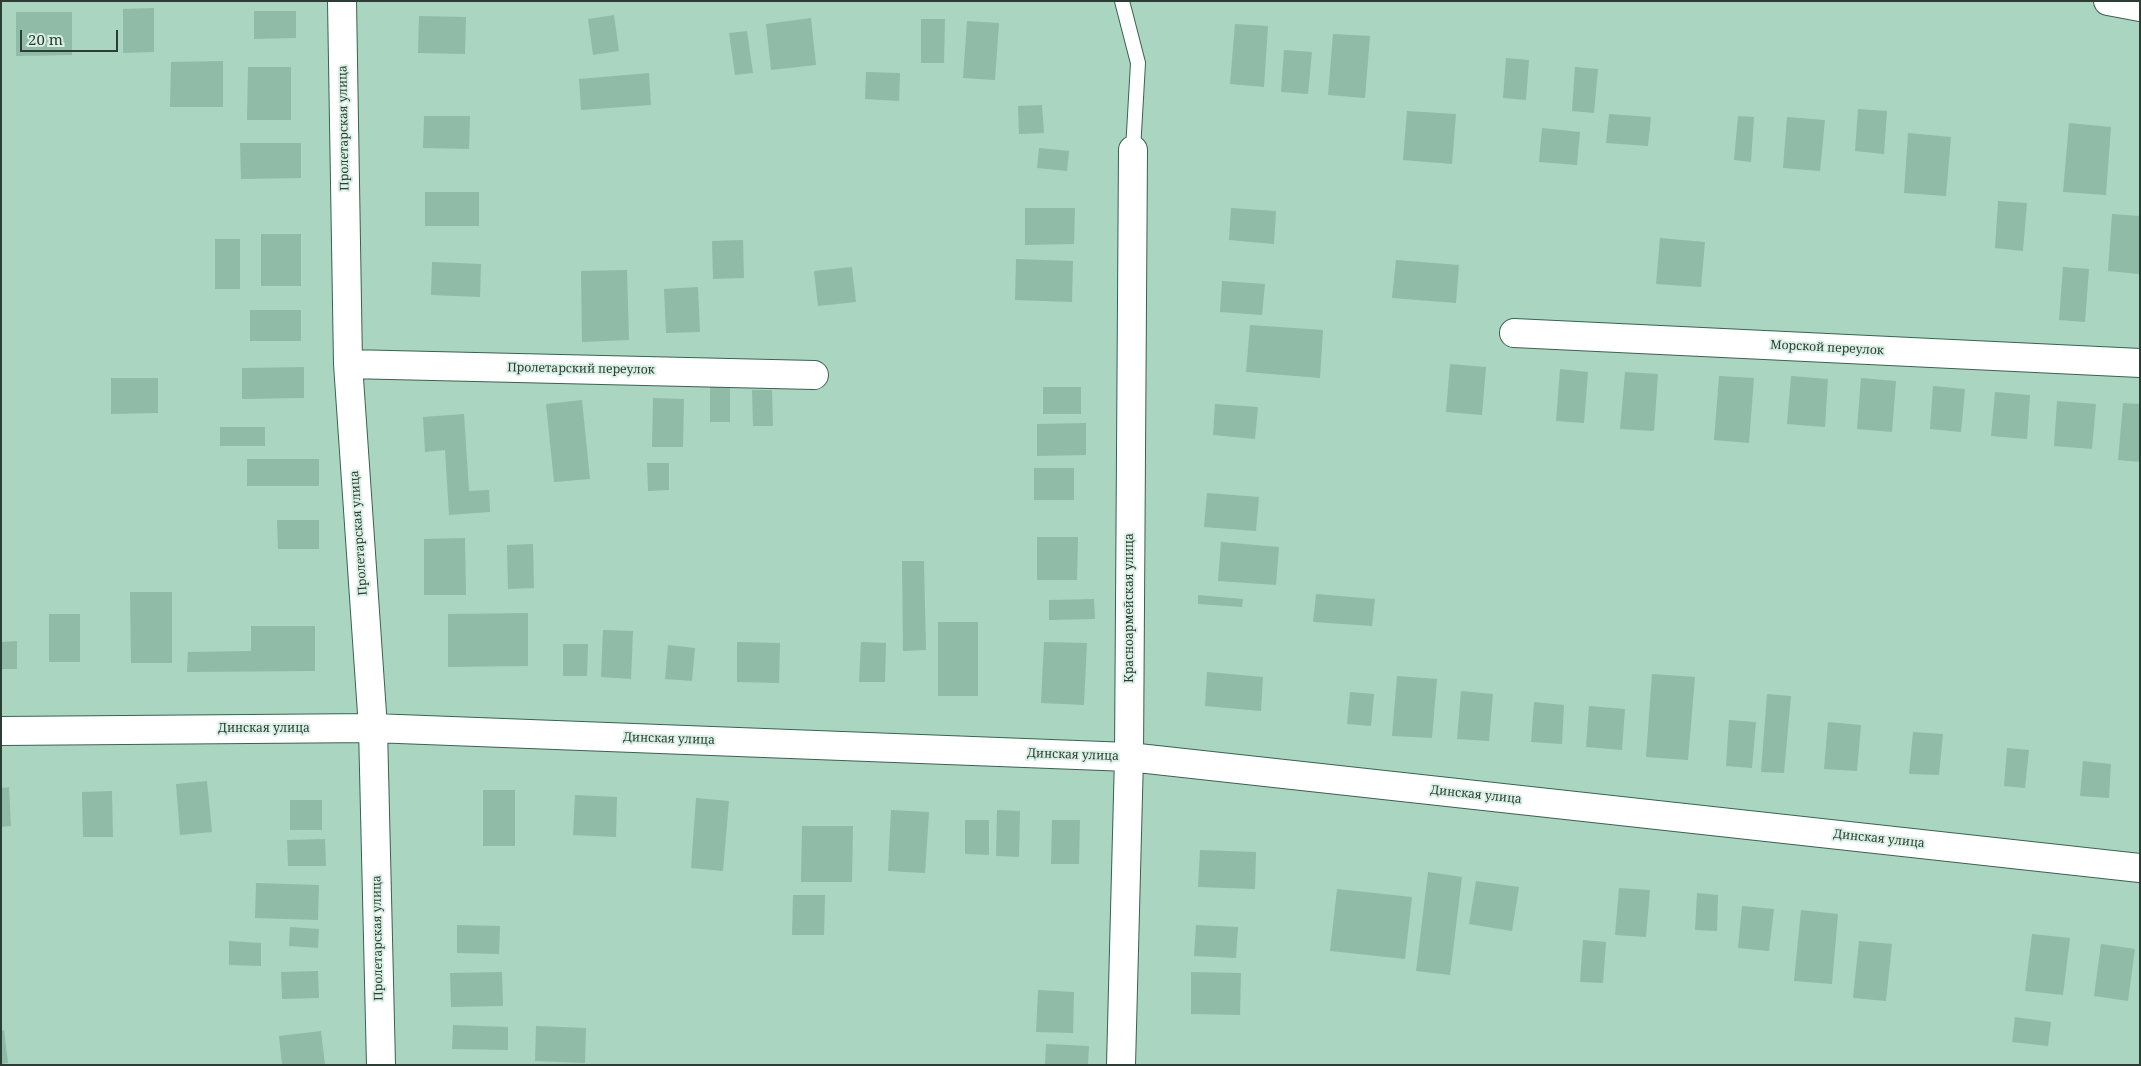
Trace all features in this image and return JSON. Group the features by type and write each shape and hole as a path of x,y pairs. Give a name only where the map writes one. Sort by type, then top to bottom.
{"street":[{"name":"Пролетарская улица","path":"342,1 348,364 372,728 381,1065"},
{"path":"2108,1 2140,8"},
{"name":"Красноармейская улица","path":"1121,1065 1129,757 1133,150"},
{"name":"Морской переулок","path":"1514,333 2140,364"},
{"name":"Пролетарский переулок","path":"348,364 814,374"},
{"name":"Динская улица","path":"1,731 372,728 1129,757 2140,868"}],"lane":[{"path":"1122,1 1138,63 1133,150"}],"building":[{"path":"154,8 154,52 123,53 123,9"},
{"path":"254,11 296,11 296,38 254,39"},
{"path":"16,12 72,12 72,55 16,56"},
{"path":"614,15 619,51 593,55 588,19"},
{"path":"419,16 466,17 465,54 418,53"},
{"path":"811,18 816,65 771,70 766,24"},
{"path":"921,19 945,19 944,63 921,63"},
{"path":"967,21 999,23 995,80 963,78"},
{"path":"1235,24 1268,26 1264,87 1230,84"},
{"path":"747,31 753,73 735,75 729,33"},
{"path":"1333,34 1370,36 1365,98 1328,95"},
{"path":"1284,50 1312,52 1308,94 1281,92"},
{"path":"1506,58 1529,60 1526,100 1503,98"},
{"path":"223,61 223,107 170,107 171,62"},
{"path":"248,67 291,67 291,120 247,120"},
{"path":"1575,67 1598,69 1594,113 1572,111"},
{"path":"866,72 900,73 899,101 865,99"},
{"path":"649,73 651,105 581,110 579,79"},
{"path":"1042,105 1044,133 1019,134 1018,106"},
{"path":"1858,109 1887,111 1884,154 1855,151"},
{"path":"1407,111 1456,114 1452,164 1403,160"},
{"path":"1609,114 1651,117 1648,146 1606,143"},
{"path":"424,116 470,116 469,149 423,148"},
{"path":"1738,116 1754,117 1751,162 1734,160"},
{"path":"1787,117 1825,120 1820,171 1783,168"},
{"path":"2069,123 2111,127 2106,195 2063,192"},
{"path":"1542,128 1580,132 1577,165 1539,162"},
{"path":"1908,133 1951,137 1946,196 1904,193"},
{"path":"240,143 301,143 301,178 241,179"},
{"path":"1039,148 1069,151 1067,171 1037,168"},
{"path":"425,192 479,192 479,226 425,226"},
{"path":"1998,201 2027,203 2023,251 1995,248"},
{"path":"1025,208 1075,208 1074,244 1025,245"},
{"path":"1231,208 1276,211 1274,244 1229,240"},
{"path":"2112,214 2140,216 2139,274 2108,271"},
{"path":"261,234 301,234 301,286 261,286"},
{"path":"1660,238 1705,242 1701,287 1656,284"},
{"path":"215,239 240,239 240,289 215,289"},
{"path":"743,240 744,278 713,279 712,241"},
{"path":"1016,259 1073,261 1072,302 1015,300"},
{"path":"1396,260 1459,265 1456,303 1392,298"},
{"path":"432,262 481,264 480,297 431,295"},
{"path":"852,267 856,302 818,306 814,271"},
{"path":"2063,267 2089,269 2085,322 2059,320"},
{"path":"627,270 629,340 582,342 581,271"},
{"path":"1222,281 1265,284 1262,315 1220,312"},
{"path":"698,287 700,332 666,333 664,289"},
{"path":"250,310 301,310 301,341 250,341"},
{"path":"1250,325 1323,330 1320,378 1246,372"},
{"path":"1450,364 1486,367 1482,415 1446,412"},
{"path":"304,367 304,398 242,399 242,368"},
{"path":"1560,369 1588,372 1584,423 1556,421"},
{"path":"1625,372 1658,374 1654,431 1620,429"},
{"path":"1719,376 1754,378 1749,443 1714,440"},
{"path":"1791,376 1828,379 1825,427 1787,424"},
{"path":"111,378 158,378 158,413 111,414"},
{"path":"1861,378 1896,381 1892,432 1857,429"},
{"path":"710,386 730,386 730,422 710,422"},
{"path":"1933,386 1965,389 1961,432 1930,429"},
{"path":"1043,387 1081,387 1081,414 1043,414"},
{"path":"752,390 772,390 773,426 753,426"},
{"path":"1995,392 2030,395 2027,439 1991,436"},
{"path":"653,398 684,399 683,447 652,447"},
{"path":"582,400 590,479 554,482 546,404"},
{"path":"2057,401 2096,404 2092,449 2054,446"},
{"path":"2123,403 2140,404 2140,462 2118,460"},
{"path":"1215,404 1258,407 1255,439 1213,435"},
{"path":"464,414 469,491 489,490 490,512 449,515 445,450 425,452 423,417"},
{"path":"1086,423 1086,455 1037,456 1037,424"},
{"path":"220,427 265,427 265,446 220,446"},
{"path":"247,459 319,459 319,486 247,486"},
{"path":"647,463 669,463 669,490 648,491"},
{"path":"1034,468 1074,468 1074,500 1034,500"},
{"path":"1207,493 1259,497 1256,531 1204,527"},
{"path":"277,520 319,520 319,549 278,549"},
{"path":"1037,537 1078,537 1077,580 1037,580"},
{"path":"465,538 466,595 424,595 424,539"},
{"path":"1221,542 1279,547 1276,585 1218,581"},
{"path":"533,544 534,588 508,589 507,545"},
{"path":"902,561 924,561 926,650 903,651"},
{"path":"130,592 172,592 172,663 131,663"},
{"path":"1316,594 1375,599 1372,626 1313,622"},
{"path":"1198,595 1243,599 1242,607 1198,604"},
{"path":"1094,599 1095,619 1049,620 1049,600"},
{"path":"528,613 528,666 448,667 448,614"},
{"path":"49,614 80,614 80,662 49,662"},
{"path":"938,622 978,622 978,696 938,696"},
{"path":"251,626 315,626 315,671 187,672 188,652 251,651"},
{"path":"603,630 633,631 631,679 601,677"},
{"path":"17,641 17,669 1,669 1,642"},
{"path":"737,642 780,643 779,683 737,682"},
{"path":"861,642 886,643 885,682 859,682"},
{"path":"1044,642 1087,643 1084,705 1041,703"},
{"path":"563,644 588,644 587,676 563,676"},
{"path":"668,645 695,648 692,681 665,679"},
{"path":"1207,672 1263,677 1261,711 1205,706"},
{"path":"1652,674 1695,677 1688,760 1646,757"},
{"path":"1397,676 1437,679 1432,738 1392,736"},
{"path":"1461,691 1493,694 1489,741 1457,739"},
{"path":"1350,692 1374,694 1371,726 1347,724"},
{"path":"1767,694 1791,696 1784,773 1761,772"},
{"path":"1534,702 1564,705 1562,744 1531,742"},
{"path":"1589,706 1625,709 1622,750 1586,747"},
{"path":"1729,720 1756,722 1752,768 1726,766"},
{"path":"1828,722 1861,725 1857,771 1824,769"},
{"path":"1913,732 1943,734 1939,775 1909,774"},
{"path":"2007,748 2029,750 2025,788 2004,786"},
{"path":"2083,761 2111,764 2109,798 2080,796"},
{"path":"207,781 212,832 180,835 176,784"},
{"path":"9,787 11,826 1,827 1,788"},
{"path":"483,790 515,790 515,846 483,846"},
{"path":"112,791 113,837 83,837 82,792"},
{"path":"575,795 617,797 616,837 573,835"},
{"path":"696,798 729,801 723,871 691,868"},
{"path":"290,800 322,800 322,830 290,830"},
{"path":"891,810 929,812 925,873 888,871"},
{"path":"997,810 1020,811 1019,857 996,856"},
{"path":"965,820 989,820 989,855 965,854"},
{"path":"1052,820 1080,820 1079,864 1051,864"},
{"path":"802,826 853,826 852,882 801,882"},
{"path":"325,839 326,866 288,866 287,840"},
{"path":"1200,850 1256,852 1255,889 1198,887"},
{"path":"1428,872 1462,877 1450,975 1416,971"},
{"path":"1476,881 1519,887 1512,931 1469,924"},
{"path":"256,883 319,885 318,920 255,918"},
{"path":"1619,888 1650,890 1646,937 1615,935"},
{"path":"1337,889 1412,897 1405,959 1330,951"},
{"path":"1697,893 1718,895 1717,931 1695,930"},
{"path":"793,895 825,895 824,935 792,935"},
{"path":"1742,906 1774,909 1769,951 1738,948"},
{"path":"1801,910 1838,914 1832,984 1794,981"},
{"path":"457,925 500,926 499,954 457,953"},
{"path":"1196,925 1238,927 1236,958 1194,956"},
{"path":"290,927 319,929 318,948 289,946"},
{"path":"2032,934 2070,938 2063,995 2025,991"},
{"path":"1583,940 1606,942 1603,983 1580,982"},
{"path":"229,941 261,943 261,966 229,965"},
{"path":"1859,941 1892,944 1886,1001 1853,998"},
{"path":"2101,944 2135,949 2128,1001 2094,996"},
{"path":"318,971 319,998 282,999 281,972"},
{"path":"502,972 503,1006 451,1007 450,973"},
{"path":"1191,972 1241,973 1240,1015 1191,1014"},
{"path":"1038,990 1074,992 1073,1033 1036,1032"},
{"path":"2015,1017 2051,1022 2048,1046 2012,1042"},
{"path":"453,1025 508,1027 508,1050 452,1049"},
{"path":"536,1026 586,1028 585,1063 535,1061"},
{"path":"4,1030 8,1063 1,1064 1,1031"},
{"path":"321,1031 325,1065 282,1065 279,1036"},
{"path":"1046,1044 1089,1046 1088,1065 1045,1065"}]}
